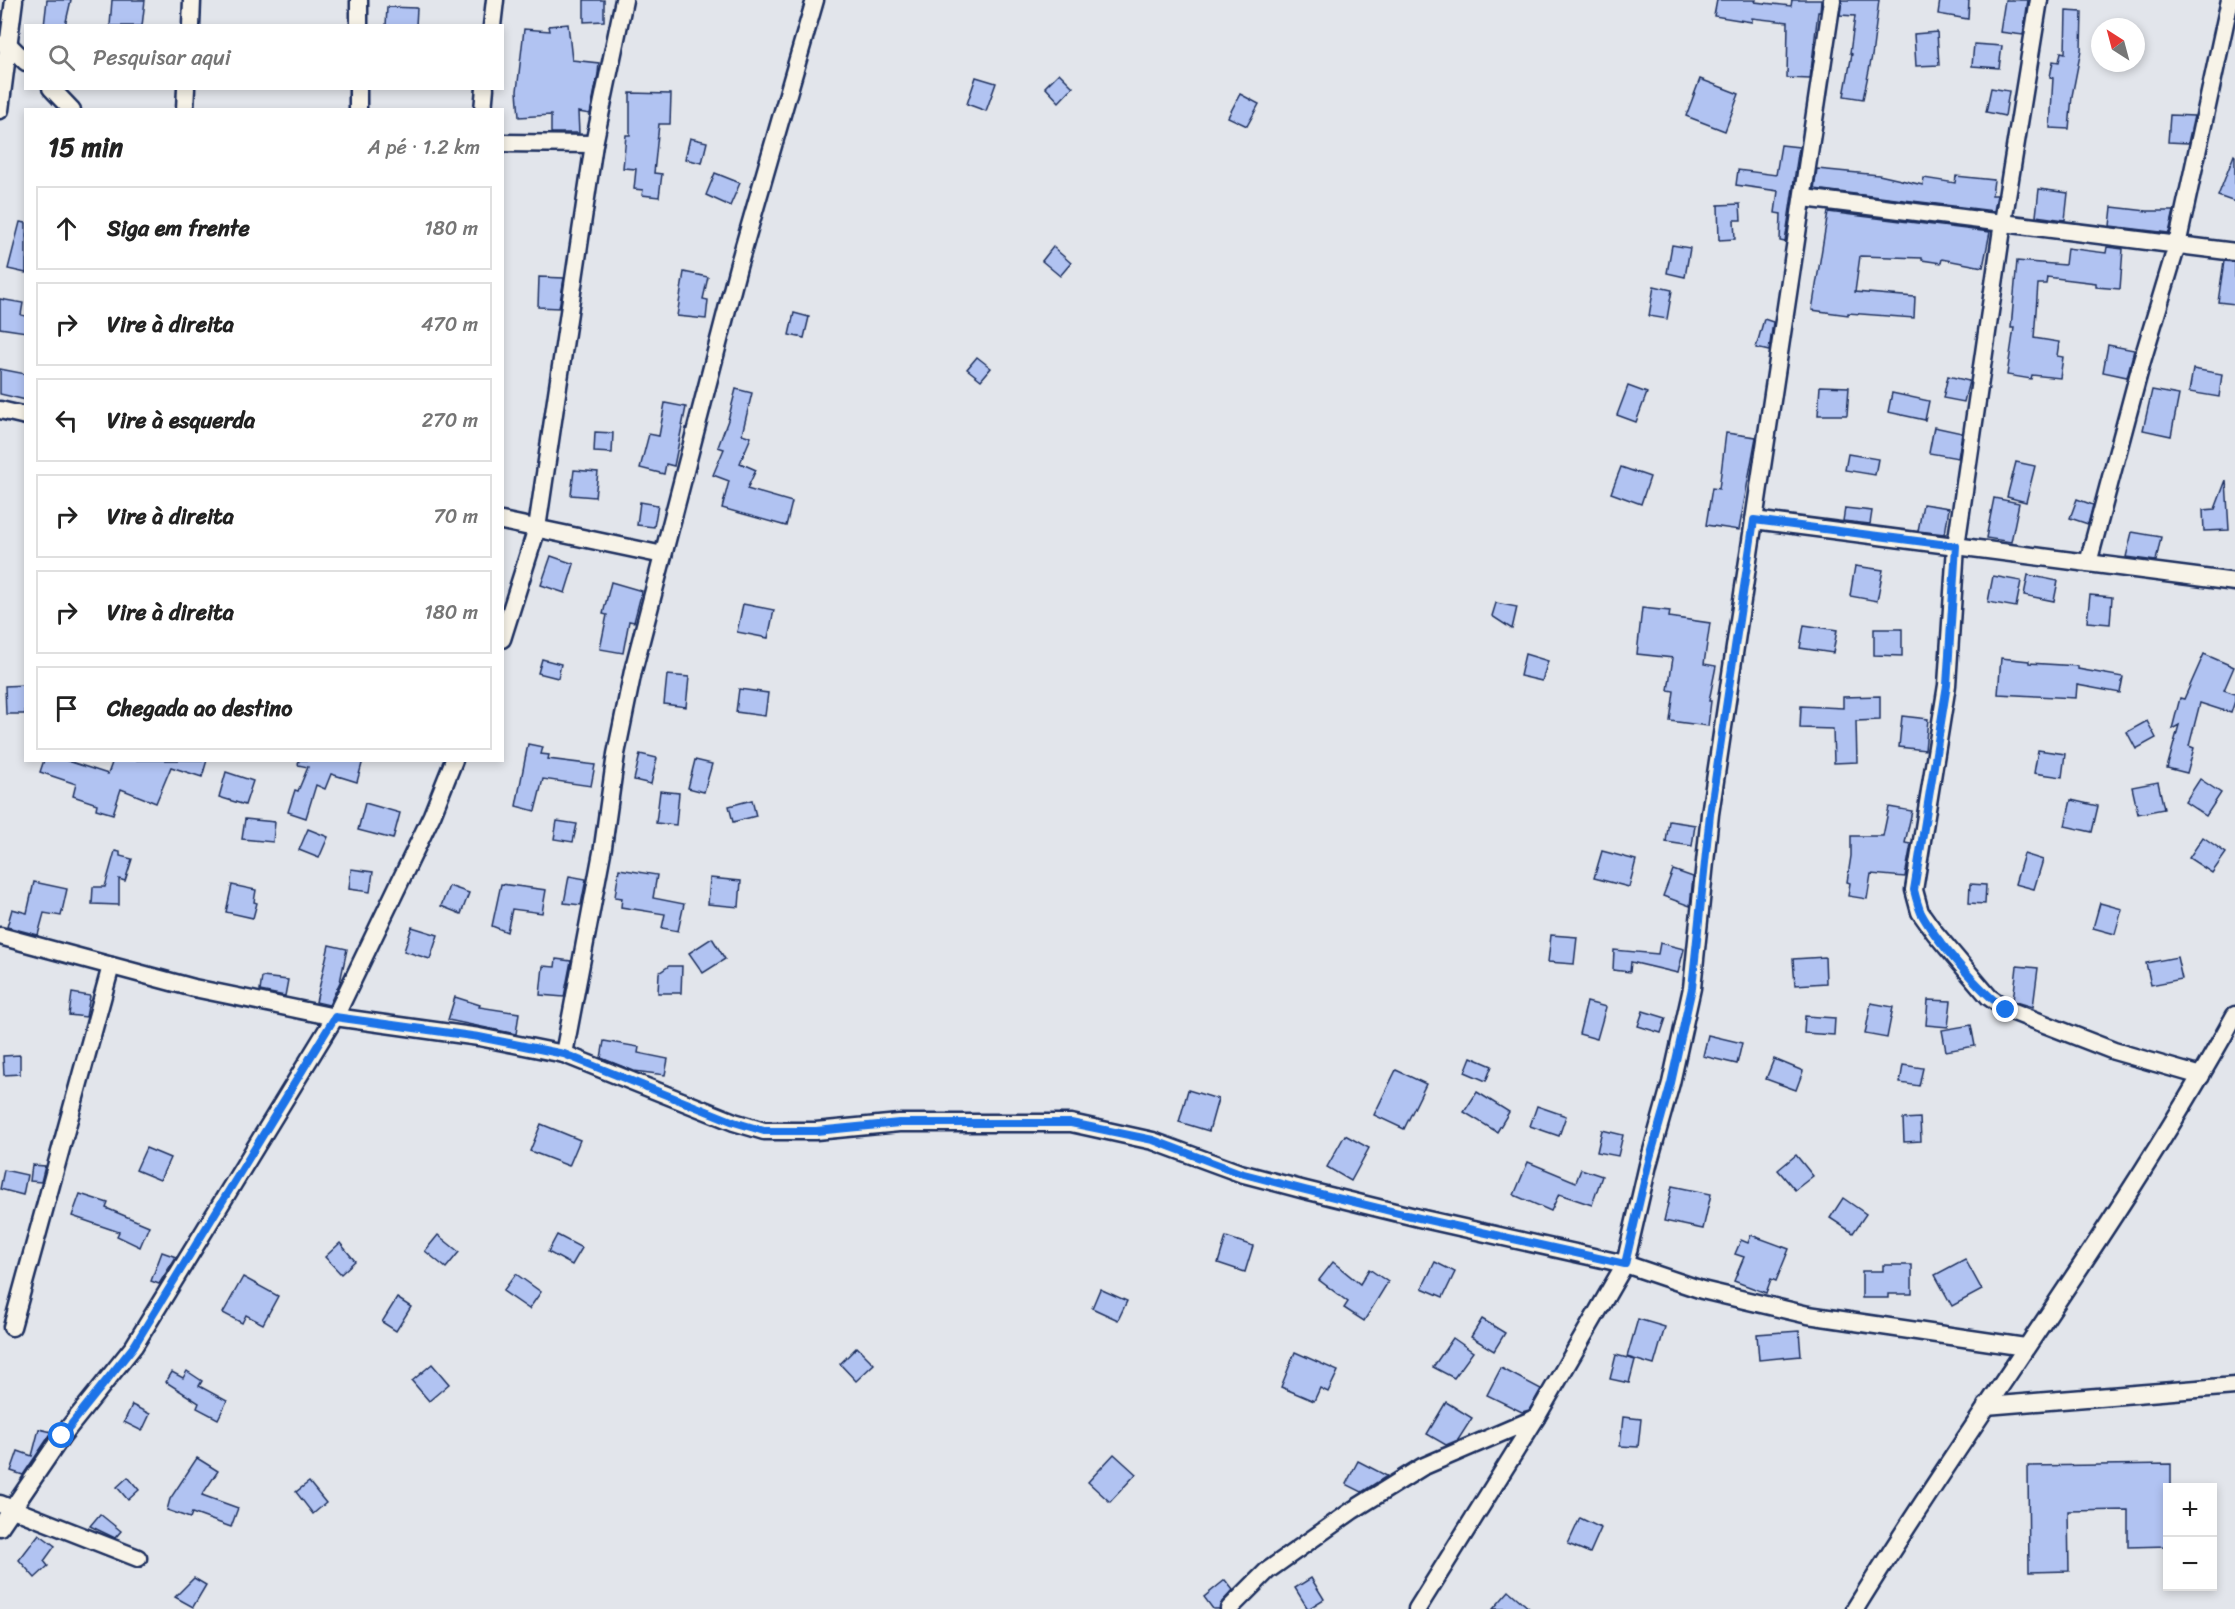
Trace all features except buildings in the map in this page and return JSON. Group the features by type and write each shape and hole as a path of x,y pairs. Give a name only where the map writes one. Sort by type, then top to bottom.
{"street":[{"path":"0,110 5,44 14,0"},
{"path":"191,24 192,0"},
{"path":"358,24 359,0"},
{"path":"492,24 495,0"},
{"path":"504,633 537,528 594,144 624,0"},
{"path":"564,1054 603,847 616,754 633,671 738,267 815,0"},
{"path":"1418,1609 1536,1418 1625,1264 1648,1165 1671,1083 1692,988 1710,814 1832,0"},
{"path":"2039,0 2003,222 1956,546 1947,685 1914,890 1920,912 1935,933 1989,997 2006,1010 2114,1051 2201,1076"},
{"path":"2088,563 2142,361 2177,245 2230,0"},
{"path":"5,44 24,60"},
{"path":"53,90 70,108"},
{"path":"185,108 186,90"},
{"path":"358,90 358,108"},
{"path":"483,108 485,90"},
{"path":"504,143 594,144"},
{"path":"1804,198 2235,252"},
{"path":"0,410 24,416"},
{"path":"1754,520 2235,582"},
{"path":"504,521 663,555"},
{"path":"0,1527 6,1507 134,1346 335,1017 432,815 453,762"},
{"path":"0,936 194,988 335,1017 479,1037 564,1054 734,1122 764,1131 816,1131 899,1123 1071,1123 1153,1140 1240,1173 1305,1190 1430,1221 1625,1264 1702,1290 1808,1315 2025,1347"},
{"path":"12,1327 111,966"},
{"path":"1855,1609 1912,1516 2092,1247 2201,1076 2235,1015"},
{"path":"1986,1406 2235,1386"},
{"path":"1229,1609 1267,1572 1353,1510 1422,1467 1536,1418"},
{"path":"6,1507 138,1558"}],"route":[{"path":"62,1436 134,1346 335,1017 479,1037 564,1054 734,1122 764,1131 816,1131 899,1123 1071,1123 1153,1140 1240,1173 1305,1190 1474,1231 1625,1264 1648,1165 1671,1083 1692,988 1710,814 1754,520 1956,546 1947,685 1914,890 1920,912 1935,933 1989,997 2006,1010"}]}
